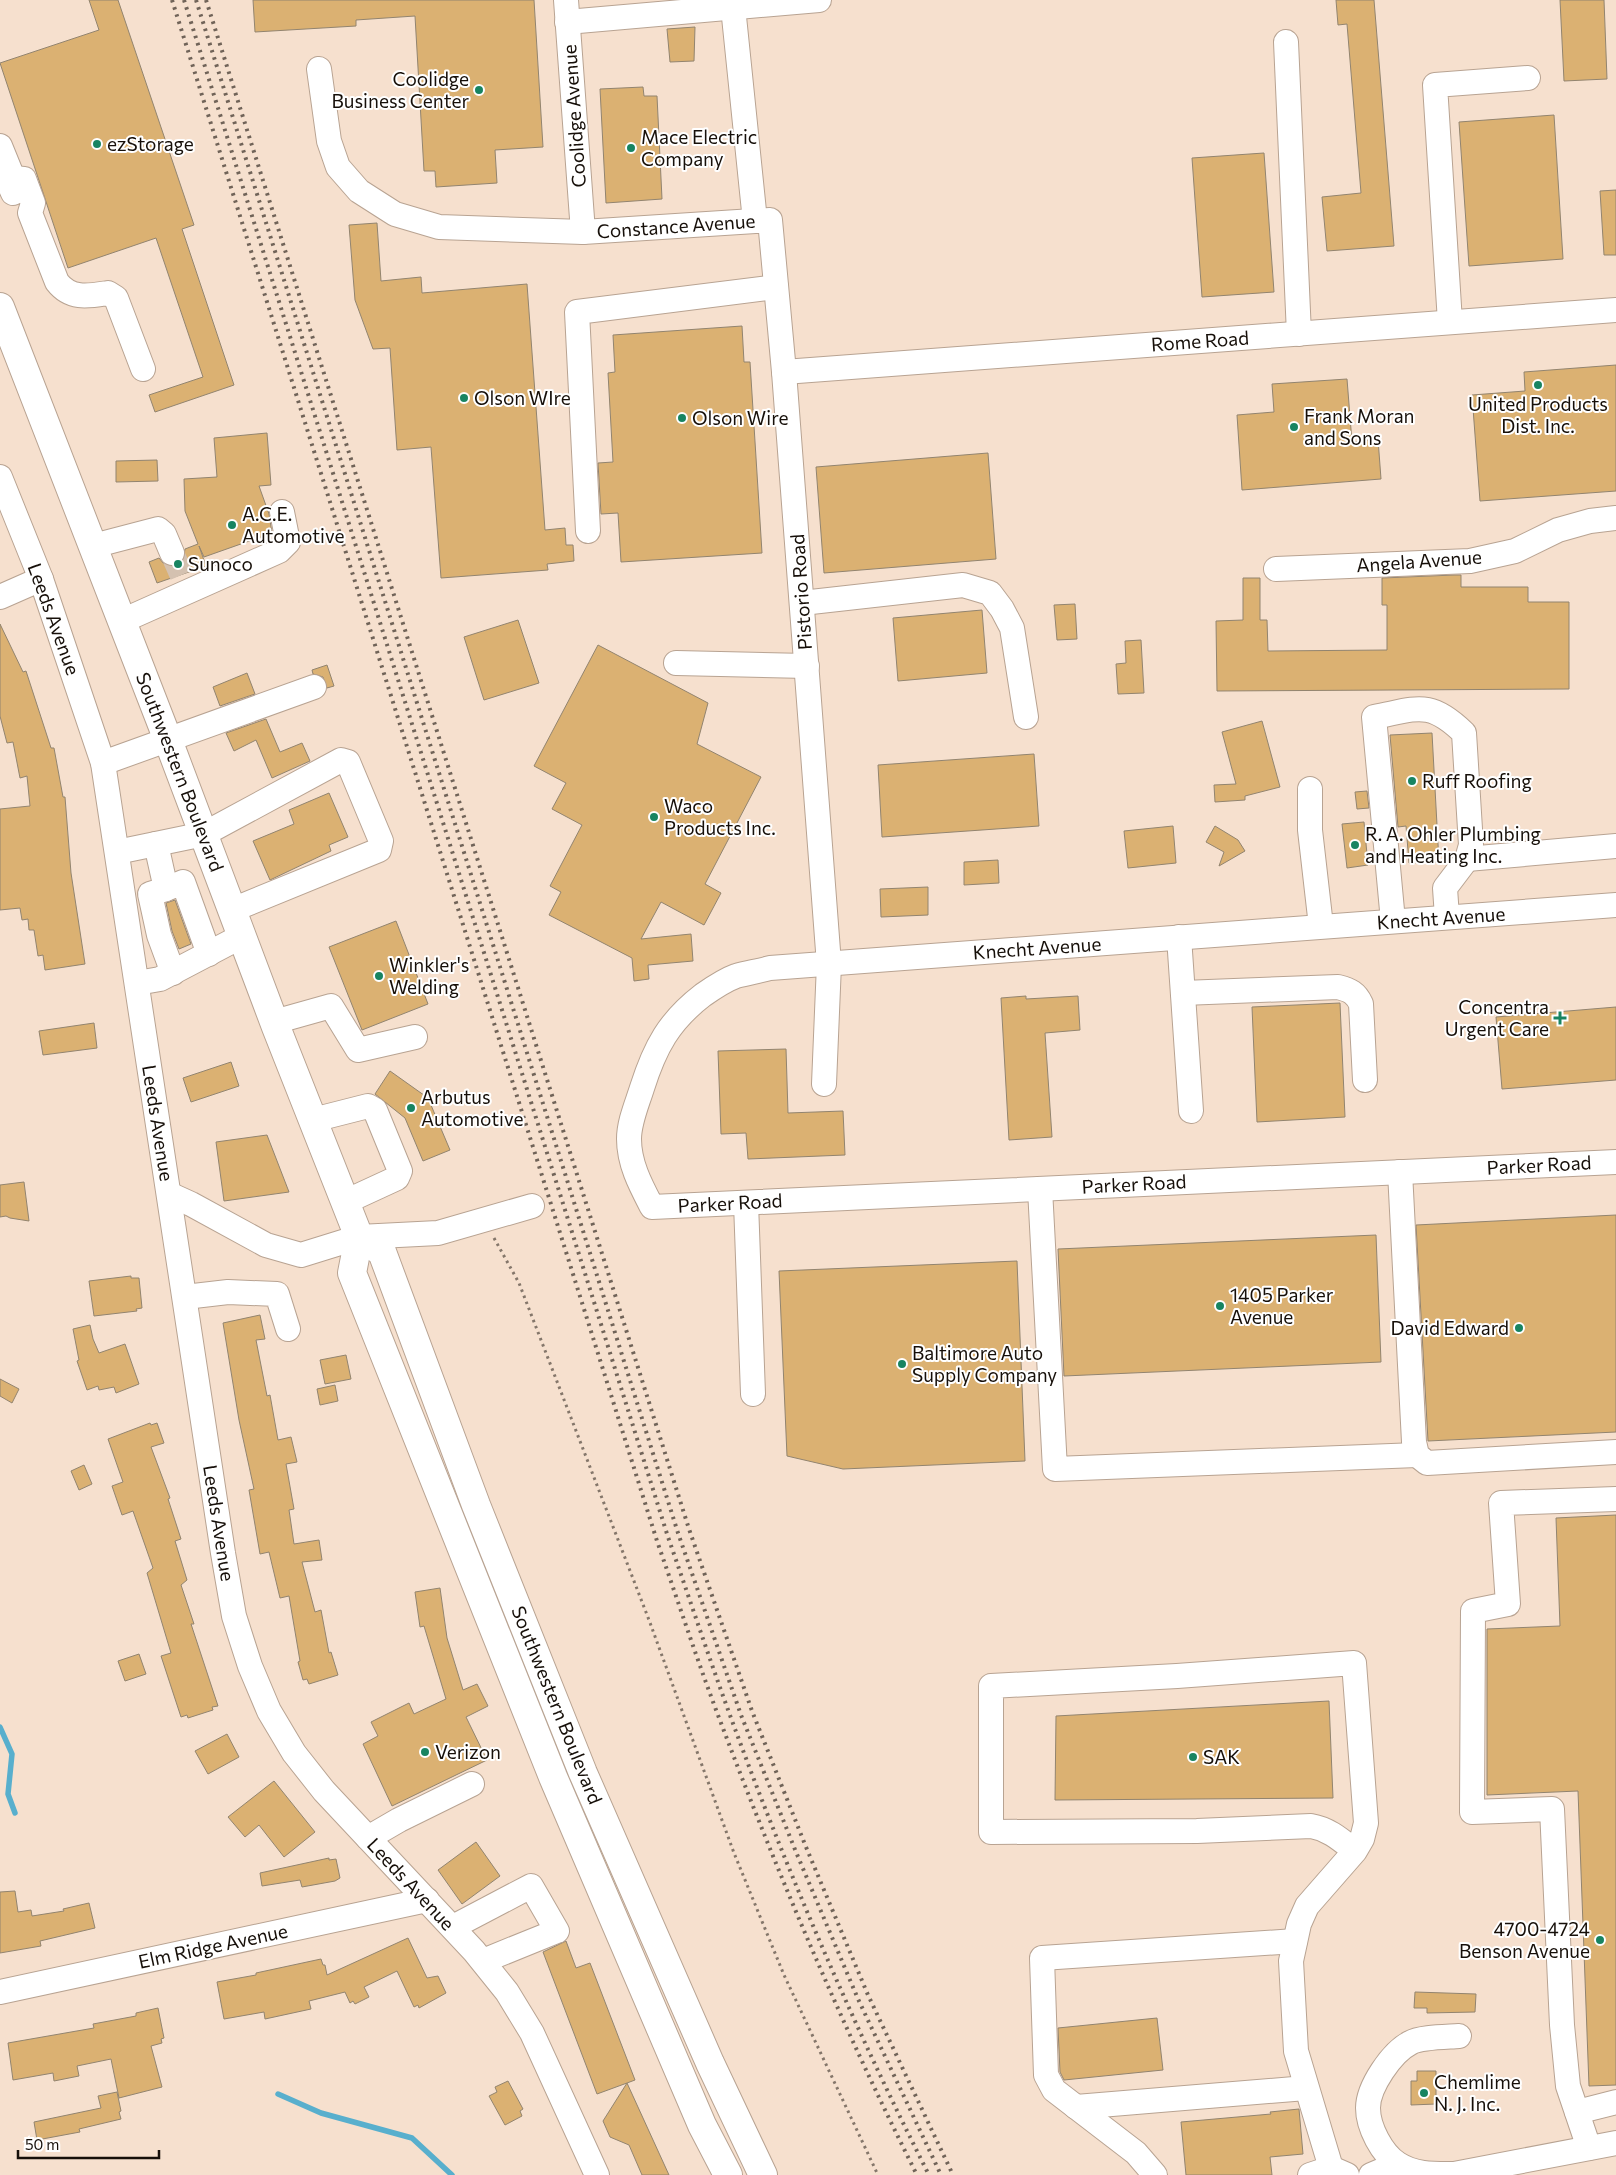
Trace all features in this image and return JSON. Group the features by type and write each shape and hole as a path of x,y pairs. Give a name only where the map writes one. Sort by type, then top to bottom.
{"main road":[{"name":"Southwestern Boulevard","path":"3,322 93,546 274,1022 359,1237 352,1273 553,1777 702,2125 728,2175"},
{"name":"Southwestern Boulevard","path":"359,1237 382,1252 476,1505 583,1773 710,2064 763,2175"}],"street":[{"path":"566,11 733,7 819,0"},
{"name":"Pistorio Road","path":"733,7 762,221 776,286 784,372 829,964 824,1084"},
{"name":"Coolidge Avenue","path":"566,11 583,232"},
{"path":"1286,42 1299,334"},
{"name":"Constance Avenue","path":"319,70 329,141 338,167 359,191 395,214 439,227 583,232 762,221"},
{"path":"1450,322 1435,85 1528,78"},
{"path":"0,146 13,178 10,186 20,210 30,213 57,282 63,291 83,297 108,293 116,298 143,370"},
{"path":"588,531 576,312 776,286"},
{"name":"Rome Road","path":"784,372 1616,310"},
{"name":"Leeds Avenue","path":"0,477 40,579 103,763 225,1562 234,1616 250,1666 269,1711 294,1753 324,1791 453,1928 483,1961 507,1992 532,2033 597,2175"},
{"path":"122,621 186,583 279,551 288,542 282,512"},
{"name":"Angela Avenue","path":"1276,569 1470,561 1515,551 1566,528 1590,521 1616,518"},
{"path":"93,546 158,529 164,534 172,553"},
{"path":"0,597 40,579"},
{"path":"802,603 963,585 990,593 1002,609 1012,628 1026,716"},
{"path":"676,663 807,666"},
{"path":"103,763 314,687"},
{"path":"1393,921 1374,717 1422,708 1448,717 1464,733 1471,845 1466,858 1445,888 1448,917"},
{"path":"118,852 204,834 341,760 348,762 382,841 379,850 232,910"},
{"path":"1310,789 1310,830 1321,926"},
{"path":"156,844 166,888"},
{"path":"1466,858 1616,846"},
{"path":"173,972 159,935 150,894 184,882 209,954"},
{"name":"Knecht Avenue","path":"652,1207 639,1182 632,1159 629,1138 633,1115 651,1059 664,1034 684,1010 709,990 734,977 770,968 1616,905"},
{"path":"137,983 160,979 242,936"},
{"path":"1179,937 1191,1110"},
{"path":"1183,993 1338,987 1350,990 1362,1004 1365,1080"},
{"path":"274,1022 331,1006 358,1050 416,1037"},
{"path":"313,1120 368,1106 375,1110 400,1170 397,1178 345,1202"},
{"name":"Parker Road","path":"652,1207 1616,1162"},
{"path":"1400,1172 1414,1442 1417,1456"},
{"path":"1040,1189 1055,1469 1417,1456 1427,1463 1616,1452"},
{"path":"169,1194 266,1245 300,1255 359,1237 438,1232 532,1206"},
{"path":"746,1203 753,1394"},
{"path":"185,1297 228,1292 277,1294 288,1329"},
{"path":"1589,2148 1568,2086 1562,2025 1552,1809 1472,1812 1473,1611 1508,1604 1501,1503 1616,1499"},
{"path":"1329,2173 1296,2051 1291,1961 1299,1924 1307,1906 1355,1851 1362,1839 1366,1823 1354,1663 1177,1676 991,1686 991,1832 1197,1831 1311,1826 1323,1828 1355,1851"},
{"path":"368,1838 399,1820 472,1784"},
{"path":"453,1928 531,1886 557,1930 483,1961"},
{"name":"Elm Ridge Avenue","path":"0,1992 427,1900"},
{"path":"1155,2175 1136,2153 1054,2090 1046,2075 1042,1958 1295,1941"},
{"path":"1459,2036 1412,2041 1401,2048 1386,2066 1373,2087 1368,2108 1372,2129 1382,2148 1397,2164 1432,2175 1447,2175 1616,2143"},
{"path":"1076,2107 1306,2088"},
{"path":"1577,2112 1616,2102"},
{"path":"1371,2175 1397,2164"}],"path":[{"path":"483,1219 519,1283 648,1620 734,1853 773,1949 878,2175"}],"building":[{"name":"ezStorage","path":"89,0 118,0 194,225 182,229 234,385 155,412 149,395 203,377 156,238 68,268 0,63 99,30"},
{"name":"Coolidge Business Center","path":"253,0 534,0 543,147 495,150 497,183 436,187 435,171 424,171 415,16 356,20 356,26 255,32"},
{"path":"1336,0 1374,0 1394,246 1327,251 1322,197 1361,193 1347,24 1338,25"},
{"path":"1560,0 1604,0 1607,79 1564,81"},
{"path":"695,27 694,61 670,62 667,29"},
{"name":"Mace Electric Company","path":"643,87 644,96 657,96 662,199 606,203 600,89"},
{"path":"1554,115 1563,259 1469,266 1459,122"},
{"path":"1264,153 1274,292 1202,297 1192,158"},
{"path":"1616,190 1616,255 1604,255 1600,191"},
{"name":"Olson WIre","path":"377,223 381,281 421,277 422,293 527,284 545,530 565,528 566,545 573,545 574,561 547,564 548,570 441,578 431,447 397,450 390,348 373,349 355,300 349,225"},
{"name":"Olson Wire","path":"742,326 744,362 750,362 762,553 621,562 618,513 601,514 598,463 613,462 608,373 615,372 613,335"},
{"path":"1616,365 1616,491 1480,501 1472,395 1525,391 1524,372"},
{"name":"Frank Moran and Sons","path":"1347,379 1352,442 1378,439 1381,479 1242,490 1237,415 1274,412 1272,384"},
{"path":"267,433 271,485 259,486 269,514 272,533 204,557 199,546 206,566 157,583 149,562 159,558 164,564 171,567 177,566 183,561 185,549 198,544 185,511 184,479 217,477 214,438"},
{"path":"988,453 996,559 824,573 816,467"},
{"path":"157,460 158,481 116,482 116,461"},
{"path":"1461,575 1461,587 1528,587 1528,602 1569,602 1569,689 1217,691 1216,621 1243,620 1243,578 1260,578 1260,620 1267,620 1268,651 1387,650 1387,605 1382,605 1382,578"},
{"path":"1075,604 1077,639 1057,640 1054,605"},
{"path":"982,610 987,673 898,681 893,618"},
{"path":"518,620 539,683 484,700 464,637"},
{"path":"0,624 23,672 26,671 51,748 54,748 63,797 65,797 71,873 85,964 45,970 43,955 38,956 34,930 29,930 28,919 22,920 20,908 0,910 0,809 30,806 27,776 20,778 13,742 7,743 0,716"},
{"path":"1141,640 1144,693 1118,694 1116,664 1126,663 1125,641"},
{"name":"Waco Products Inc.","path":"598,645 708,703 697,744 761,777 705,884 721,893 704,925 661,902 641,939 691,934 693,961 648,965 649,979 634,981 632,958 549,915 561,892 550,886 582,825 552,809 566,783 534,766"},
{"path":"327,665 334,686 327,688 323,677 313,674 312,670"},
{"path":"247,673 255,694 220,706 213,687"},
{"path":"266,719 280,752 302,743 310,761 272,778 256,740 234,751 226,733"},
{"path":"1262,721 1280,787 1245,796 1245,800 1215,802 1214,785 1236,784 1222,732"},
{"name":"Ruff Roofing","path":"1432,733 1439,862 1409,863 1406,826 1398,827 1390,735"},
{"path":"1034,754 1039,826 882,837 878,765"},
{"path":"1367,791 1369,808 1357,809 1355,792"},
{"path":"329,793 348,837 329,845 331,851 270,880 253,841 294,824 289,810"},
{"name":"R. A. Ohler Plumbing and Heating Inc.","path":"1364,822 1368,865 1347,868 1342,824"},
{"path":"1173,826 1176,863 1128,868 1124,831"},
{"path":"1215,826 1238,840 1245,851 1219,866 1224,852 1206,842"},
{"path":"998,860 999,883 964,885 964,862"},
{"path":"928,887 928,915 881,917 880,889"},
{"path":"175,900 191,944 179,949 172,931 166,903"},
{"name":"Winkler's Welding","path":"396,921 428,1004 362,1030 329,947"},
{"path":"1026,996 1026,999 1078,996 1080,1030 1045,1033 1052,1137 1009,1140 1001,998"},
{"path":"1340,1003 1345,1117 1257,1122 1252,1007"},
{"path":"1616,1007 1616,1080 1502,1089 1496,1017"},
{"path":"94,1023 97,1048 43,1055 39,1031"},
{"path":"786,1049 788,1113 843,1111 845,1155 748,1159 746,1133 721,1134 718,1051"},
{"path":"231,1062 239,1086 191,1102 183,1078"},
{"name":"Arbutus Automotive","path":"390,1071 428,1098 450,1150 423,1161 405,1118 375,1094"},
{"path":"267,1135 289,1192 224,1201 216,1142"},
{"path":"24,1182 29,1221 6,1216 0,1217 0,1185"},
{"name":"David Edward","path":"1616,1215 1616,1432 1428,1441 1416,1225"},
{"name":"1405 Parker Avenue","path":"1376,1235 1381,1362 1064,1376 1058,1249"},
{"name":"Baltimore Auto Supply Company","path":"1017,1261 1025,1461 843,1469 787,1456 779,1271"},
{"path":"131,1276 131,1278 139,1278 142,1308 136,1309 137,1311 94,1316 89,1281"},
{"path":"260,1315 265,1339 256,1340 267,1396 270,1395 278,1440 291,1437 297,1462 286,1464 294,1509 289,1510 294,1544 319,1540 322,1560 302,1562 315,1612 321,1610 329,1653 331,1652 338,1675 309,1684 307,1679 303,1680 298,1662 300,1661 289,1596 280,1598 269,1552 260,1554 249,1490 254,1489 239,1420 223,1323"},
{"path":"90,1325 99,1353 125,1344 139,1384 116,1393 114,1387 99,1390 98,1386 87,1390 77,1361 79,1360 73,1329"},
{"path":"346,1355 351,1379 325,1384 320,1360"},
{"path":"0,1379 19,1389 12,1403 0,1396"},
{"path":"335,1385 338,1401 320,1405 317,1389"},
{"path":"150,1423 151,1425 157,1423 164,1443 151,1447 170,1498 168,1499 181,1539 175,1541 187,1580 181,1585 194,1624 191,1624 218,1706 212,1707 213,1710 188,1718 187,1715 181,1717 161,1656 171,1653 147,1573 153,1568 133,1511 122,1515 112,1486 123,1482 108,1439"},
{"path":"84,1465 92,1484 79,1490 71,1471"},
{"name":"4700-4724 Benson Avenue","path":"1616,1515 1616,2085 1589,2086 1578,1791 1487,1795 1487,1629 1560,1626 1556,1518"},
{"name":"Verizon","path":"440,1588 447,1638 463,1690 477,1684 488,1706 466,1717 487,1760 392,1806 363,1744 378,1736 371,1722 409,1703 414,1714 446,1699 424,1626 420,1627 415,1592"},
{"path":"139,1654 146,1674 125,1681 118,1661"},
{"name":"SAK","path":"1329,1701 1333,1798 1055,1800 1056,1716"},
{"path":"227,1734 239,1757 208,1774 195,1751"},
{"path":"274,1781 315,1832 284,1857 259,1825 245,1837 228,1817"},
{"path":"476,1842 500,1876 462,1904 438,1870"},
{"path":"329,1858 329,1860 336,1859 340,1878 335,1881 302,1887 300,1880 262,1886 260,1873"},
{"path":"15,1891 18,1912 31,1910 32,1916 64,1911 63,1909 89,1903 95,1928 40,1941 41,1946 0,1953 0,1892"},
{"path":"408,1938 427,1978 438,1976 446,1993 419,2008 418,2005 414,2007 397,1971 364,1987 369,1997 355,2004 353,2001 350,2003 345,1992 309,2001 311,2009 265,2019 264,2012 224,2019 217,1982 256,1975 256,1973 321,1959 323,1965 325,1965 327,1975"},
{"path":"566,1941 576,1968 590,1963 635,2080 597,2094 543,1952"},
{"path":"1415,1992 1476,1994 1475,2012 1427,2013 1427,2008 1414,2008"},
{"path":"158,2008 164,2038 161,2039 162,2043 151,2046 162,2087 119,2098 111,2059 77,2066 79,2076 54,2081 53,2073 13,2080 8,2043 94,2028 93,2024 136,2016 136,2013"},
{"path":"1157,2018 1163,2070 1064,2080 1060,2072 1058,2028"},
{"name":"Chemlime N. J. Inc.","path":"1417,2071 1436,2071 1436,2104 1411,2105 1411,2081 1417,2081"},
{"path":"508,2081 523,2109 520,2111 522,2116 505,2125 489,2096 497,2092 495,2087"},
{"path":"627,2083 669,2175 642,2175 629,2145 610,2137 603,2121"},
{"path":"117,2092 121,2119 79,2129 80,2132 37,2140 34,2122 101,2108 98,2096"},
{"path":"1299,2109 1303,2154 1270,2157 1272,2175 1186,2175 1181,2122 1271,2114 1270,2112"}],"waterway":[{"path":"0,1727 12,1754 8,1794 15,1813"},
{"path":"278,2094 321,2113 412,2138 452,2175"}],"tunnel":[{"path":"172,553 182,576"}],"railway":[{"path":"172,0 657,1541 696,1655 743,1781 813,1952 863,2064 917,2175"},
{"path":"184,0 668,1537 731,1718 775,1834 848,2006 929,2175"},
{"path":"196,0 678,1533 741,1715 796,1852 858,1999 941,2175"},
{"path":"206,0 689,1529 752,1711 806,1847 868,1995 953,2175"}],"place":[{"name":"Coolidge Business Center","path":"479,90"},
{"name":"ezStorage","path":"97,144"},
{"name":"Mace Electric Company","path":"631,148"},
{"name":"United Products Dist. Inc.","path":"1538,385"},
{"name":"Olson WIre","path":"464,398"},
{"name":"Olson Wire","path":"682,418"},
{"name":"Frank Moran and Sons","path":"1294,427"},
{"name":"A.C.E. Automotive","path":"232,525"},
{"name":"Sunoco","path":"178,564"},
{"name":"Ruff Roofing","path":"1412,781"},
{"name":"Waco Products Inc.","path":"654,817"},
{"name":"R. A. Ohler Plumbing and Heating Inc.","path":"1355,845"},
{"name":"Winkler's Welding","path":"379,976"},
{"name":"Concentra Urgent Care","path":"1560,1018"},
{"name":"Arbutus Automotive","path":"411,1108"},
{"name":"1405 Parker Avenue","path":"1220,1306"},
{"name":"David Edward","path":"1519,1328"},
{"name":"Baltimore Auto Supply Company","path":"902,1364"},
{"name":"Verizon","path":"425,1752"},
{"name":"SAK","path":"1193,1757"},
{"name":"4700-4724 Benson Avenue","path":"1600,1940"},
{"name":"Chemlime N. J. Inc.","path":"1424,2093"}]}
